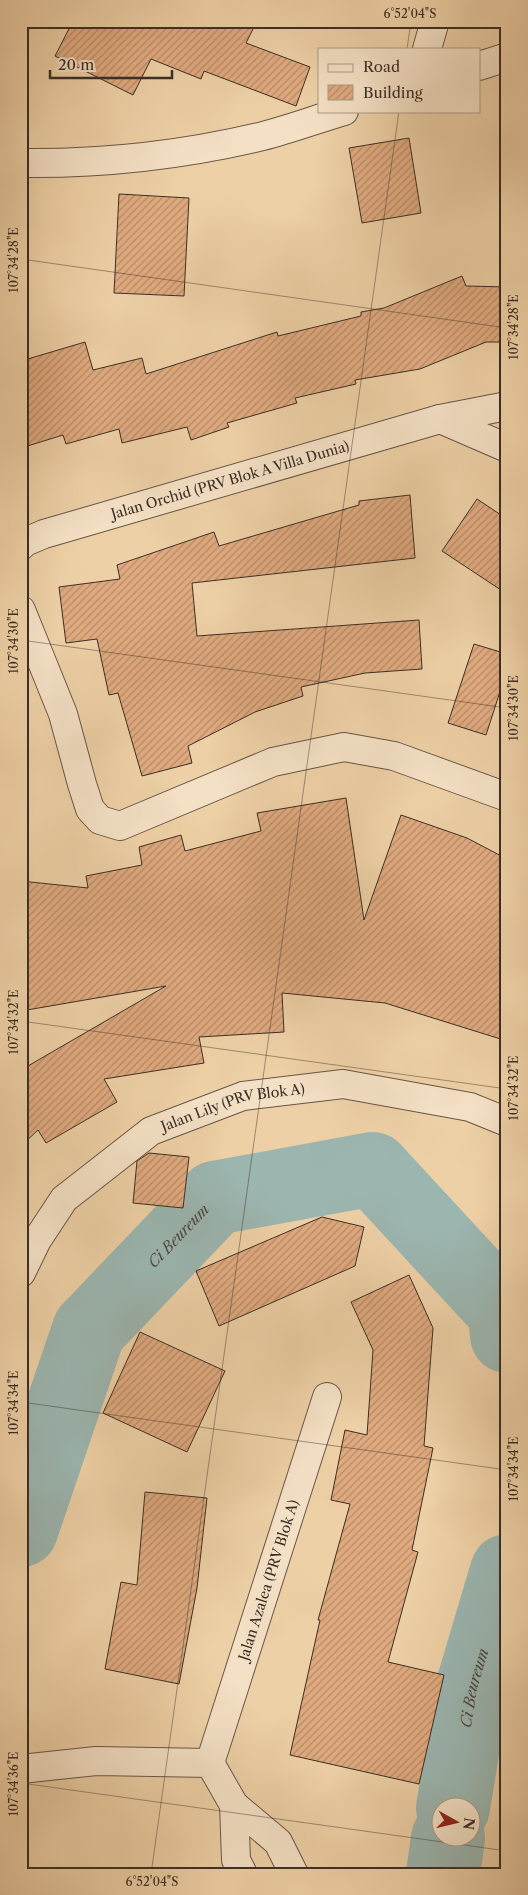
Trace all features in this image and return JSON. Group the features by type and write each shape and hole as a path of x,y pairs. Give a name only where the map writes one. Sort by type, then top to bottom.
{"street":[{"path":"428,48 435,21"},
{"path":"480,66 507,57"},
{"path":"21,163 62,163 162,156 263,136 341,112"},
{"name":"Jalan Orchid (PRV Blok A Villa Dunia)","path":"21,546 25,542 44,534 440,419 507,406"},
{"path":"440,419 507,448"},
{"path":"21,610 63,714 90,809 100,820 120,826 273,762 344,747 394,756 507,797"},
{"name":"Jalan Lily (PRV Blok A)","path":"21,1273 37,1240 64,1200 86,1182 151,1131 243,1096 343,1084 470,1107 507,1122"},
{"name":"Jalan Azalea (PRV Blok A)","path":"210,1763 327,1397"},
{"path":"21,1769 96,1760 210,1763 234,1805 278,1842 294,1874"},
{"path":"234,1805 236,1860 243,1874"}],"building":[{"path":"73,21 257,21 246,43 310,67 296,106 204,71 201,79 151,59 133,95 55,56"},
{"path":"409,138 421,213 362,223 349,148"},
{"path":"119,194 189,198 184,296 114,293"},
{"path":"462,276 466,286 507,287 507,342 486,342 420,369 355,380 356,384 295,398 297,403 227,423 229,427 191,440 187,427 122,443 119,429 66,444 63,435 21,448 21,361 85,342 93,370 142,358 146,374 277,332 278,336 361,316 361,312 384,308"},
{"path":"410,495 415,558 192,583 197,636 419,620 422,669 365,673 301,687 303,696 255,712 188,746 192,763 142,776 118,693 109,695 97,639 66,643 59,587 120,579 117,565 214,532 219,546 359,505 359,501"},
{"path":"477,499 507,519 507,594 442,551"},
{"path":"474,644 507,654 507,670 486,735 448,723"},
{"path":"346,798 364,920 401,815 467,838 507,859 507,1041 385,1003 282,993 284,1032 199,1037 204,1063 104,1079 117,1102 46,1143 38,1130 21,1146 21,1070 166,986 21,1011 21,881 88,888 86,876 142,865 139,847 181,835 185,851 261,831 257,813"},
{"path":"149,1153 189,1157 183,1208 133,1203 137,1161"},
{"path":"322,1217 364,1227 355,1266 219,1326 196,1271"},
{"path":"409,1275 433,1328 424,1446 433,1448 412,1550 418,1552 388,1662 444,1675 419,1784 290,1755 320,1620 318,1620 350,1504 331,1500 345,1430 367,1435 373,1350 351,1302"},
{"path":"140,1332 225,1371 187,1452 103,1413"},
{"path":"145,1492 207,1498 197,1588 179,1684 105,1669 121,1582 137,1585"}],"waterway":[{"name":"Ci Beureum","path":"21,1530 89,1330 215,1198 373,1169 505,1312 507,1336"},
{"name":"Ci Beureum","path":"455,1798 472,1689 507,1571"},
{"name":"Ci Beureum","path":"443,1874 447,1848"}]}
